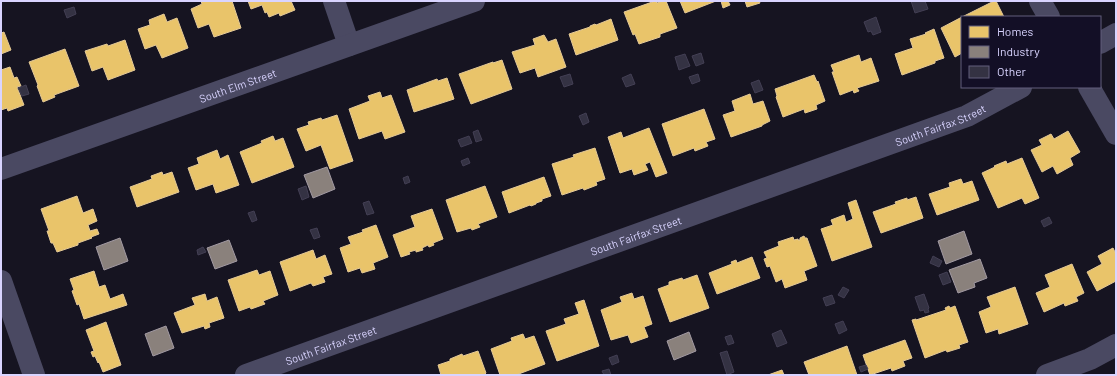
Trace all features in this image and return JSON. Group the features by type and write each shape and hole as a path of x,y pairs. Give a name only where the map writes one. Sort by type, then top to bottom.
{"street":[{"path":"334,1 350,45"},
{"name":"South Elm Street","path":"1,169 474,1"},
{"path":"1040,1 1048,16"},
{"path":"1101,42 1116,34"},
{"name":"South Fairfax Street","path":"246,375 967,116 1019,88"},
{"path":"1091,88 1116,134"},
{"path":"1,281 34,375"},
{"path":"1047,375 1090,359 1116,345"}],"building: Homes":[{"path":"201,1 232,1 241,28 214,37 209,24 198,28 191,9 202,4"},
{"path":"248,1 291,1 295,10 280,16 279,13 269,17 267,12 265,13 262,5 251,9"},
{"path":"655,1 657,3 666,1 677,28 660,34 660,37 639,44 635,34 633,35 624,12"},
{"path":"680,1 716,1 685,13"},
{"path":"721,1 728,1 730,5 723,8"},
{"path":"745,1 759,1 760,3 747,7"},
{"path":"996,1 1004,16 964,16"},
{"path":"164,14 167,22 177,18 188,48 162,58 156,45 145,49 138,29 150,25 149,20"},
{"path":"961,18 961,54 955,57 941,28"},
{"path":"611,19 618,40 576,55 569,34"},
{"path":"934,29 944,58 935,61 935,63 902,75 895,54 913,48 910,39 926,34 925,33"},
{"path":"4,32 11,50 1,54 1,33"},
{"path":"544,35 548,42 556,39 566,67 538,77 535,68 520,73 512,52 535,45 533,39"},
{"path":"125,40 135,70 108,80 103,67 92,71 85,51 107,44 108,46"},
{"path":"65,49 79,86 54,95 55,97 43,102 29,62"},
{"path":"859,55 861,62 871,58 879,81 857,88 859,91 854,93 853,90 840,95 831,65"},
{"path":"502,60 512,89 471,104 459,74"},
{"path":"10,67 14,78 17,77 21,86 17,87 24,105 8,111 7,108 1,110 1,70"},
{"path":"814,75 817,82 818,81 825,101 816,105 817,109 805,113 804,109 783,117 776,97 775,89"},
{"path":"447,78 454,99 414,112 407,90 437,79 438,81"},
{"path":"380,92 382,98 391,95 405,132 385,139 382,131 359,139 349,109 370,101 368,96"},
{"path":"750,94 753,104 763,101 770,121 762,126 731,137 723,115 735,111 732,101"},
{"path":"704,109 715,139 706,142 708,146 695,151 694,148 673,156 662,124"},
{"path":"337,115 353,161 330,169 321,145 306,151 297,129 309,125 308,122 321,118 322,120"},
{"path":"649,128 667,173 656,177 650,162 645,164 648,170 634,175 632,169 620,173 608,137 621,132 623,138"},
{"path":"1068,131 1080,152 1070,158 1073,165 1057,174 1053,166 1042,172 1031,150 1042,145 1039,140 1051,134 1054,139"},
{"path":"273,136 275,141 283,138 294,167 252,183 240,152 262,143 261,141"},
{"path":"595,148 605,179 596,182 597,185 584,190 583,188 562,195 552,164"},
{"path":"217,150 220,159 228,155 239,185 216,193 213,184 196,190 188,168 199,164 197,158"},
{"path":"1022,158 1039,198 1025,204 1022,198 998,208 982,173 1006,161 1007,164"},
{"path":"162,172 163,175 172,172 179,192 137,207 130,187 152,179 151,176"},
{"path":"544,177 551,196 542,199 542,201 536,204 509,213 502,192"},
{"path":"961,179 963,184 972,181 979,200 937,215 929,194 950,187 949,183"},
{"path":"485,186 497,217 478,224 480,227 472,230 471,228 457,232 446,200"},
{"path":"77,196 83,213 93,209 97,221 88,225 90,231 97,229 99,234 78,243 78,245 57,252 53,243 51,243 47,231 49,231 41,209"},
{"path":"916,197 923,218 881,233 873,212 896,204 895,202"},
{"path":"856,200 872,247 832,261 821,229 833,225 831,220 844,215 846,222 853,219 848,203"},
{"path":"432,209 443,239 433,243 434,245 429,247 428,245 422,248 423,250 409,252 410,254 401,257 393,235 415,227 411,216"},
{"path":"376,225 388,257 373,263 375,269 362,273 360,268 348,272 340,248 351,244 348,237 363,232 362,230"},
{"path":"804,236 807,238 817,266 804,271 807,280 785,288 782,279 776,282 770,266 767,267 764,259 767,258 764,252 779,246 778,242 793,237 794,240 800,240 800,238"},
{"path":"1113,248 1116,254 1116,281 1097,291 1087,272 1102,264 1098,256"},
{"path":"313,250 316,259 325,255 332,274 323,277 325,282 313,286 311,283 290,291 280,262"},
{"path":"752,257 760,278 717,294 709,273 732,264 731,262 736,260 737,263"},
{"path":"1072,264 1084,293 1076,297 1078,301 1065,306 1064,303 1044,312 1036,293 1050,287 1045,275"},
{"path":"257,270 259,275 270,271 278,295 263,301 265,304 239,311 228,280"},
{"path":"94,271 99,287 105,285 110,299 123,294 127,305 84,319 79,304 77,305 72,291 74,290 70,279"},
{"path":"697,275 709,308 670,322 658,289 669,285 669,282 682,278 683,280"},
{"path":"1015,287 1028,324 999,334 998,329 986,333 979,312 991,307 987,297"},
{"path":"632,293 634,299 643,296 652,324 644,327 648,337 631,343 628,335 611,340 601,310 622,302 620,297"},
{"path":"205,294 207,301 217,297 224,318 209,323 210,327 205,329 204,326 182,333 174,313 195,305 192,298"},
{"path":"584,300 599,346 557,361 546,331 566,324 564,319 579,314 575,303"},
{"path":"949,306 950,308 955,306 968,342 959,345 960,348 947,352 946,350 925,358 912,320 946,310 945,308"},
{"path":"106,322 121,365 103,372 95,356 93,357 91,352 94,351 86,330"},
{"path":"523,334 525,339 534,336 545,364 516,375 500,375 491,349 512,341 511,338"},
{"path":"905,340 912,358 903,361 905,366 892,371 891,368 870,375 863,355"},
{"path":"847,346 857,375 809,375 804,362"},
{"path":"478,351 486,373 484,375 441,375 438,365 450,361 450,359 462,354 463,356"},
{"path":"782,370 784,375 768,375"}],"building: Industry":[{"path":"327,167 335,189 313,198 304,175"},
{"path":"964,231 972,254 946,264 938,241"},
{"path":"120,238 128,261 104,270 96,247"},
{"path":"229,240 237,261 215,269 207,248"},
{"path":"980,259 987,278 974,283 975,287 958,293 949,270"},
{"path":"166,326 174,348 153,356 145,334"},
{"path":"689,332 696,351 674,360 667,341"}],"building: Other":[{"path":"911,1 925,1 928,9 915,13"},
{"path":"74,7 76,14 67,18 64,10"},
{"path":"876,17 881,32 873,35 871,31 868,32 864,22"},
{"path":"701,53 704,63 696,66 692,56"},
{"path":"685,54 690,66 679,70 675,57"},
{"path":"570,74 573,84 564,87 560,77"},
{"path":"631,74 635,84 626,87 622,78"},
{"path":"698,74 700,81 692,84 689,77"},
{"path":"759,80 763,90 755,93 751,83"},
{"path":"26,85 29,94 22,96 18,88"},
{"path":"586,113 589,122 583,125 579,116"},
{"path":"478,130 482,140 476,142 473,132"},
{"path":"469,136 472,143 461,147 458,140"},
{"path":"468,158 470,163 463,166 461,161"},
{"path":"408,176 410,182 405,184 403,178"},
{"path":"306,186 309,197 302,200 298,189"},
{"path":"369,201 374,213 367,215 363,203"},
{"path":"254,211 257,220 252,222 248,213"},
{"path":"1049,217 1052,223 1044,227 1041,221"},
{"path":"317,228 320,237 314,239 310,230"},
{"path":"203,247 206,252 198,255 197,250"},
{"path":"933,256 942,261 939,267 930,263"},
{"path":"947,272 951,282 943,285 939,275"},
{"path":"843,287 849,290 844,298 838,295"},
{"path":"924,294 929,308 929,312 925,313 924,310 920,311 915,297"},
{"path":"832,295 835,303 826,306 823,298"},
{"path":"843,321 847,330 839,334 835,324"},
{"path":"781,330 787,343 777,347 772,334"},
{"path":"731,335 734,343 728,345 725,337"},
{"path":"727,351 734,372 727,375 720,353"},
{"path":"617,355 619,362 612,365 609,358"},
{"path":"866,365 868,369 861,372 859,367"},
{"path":"609,369 611,375 604,375 602,371"}]}
